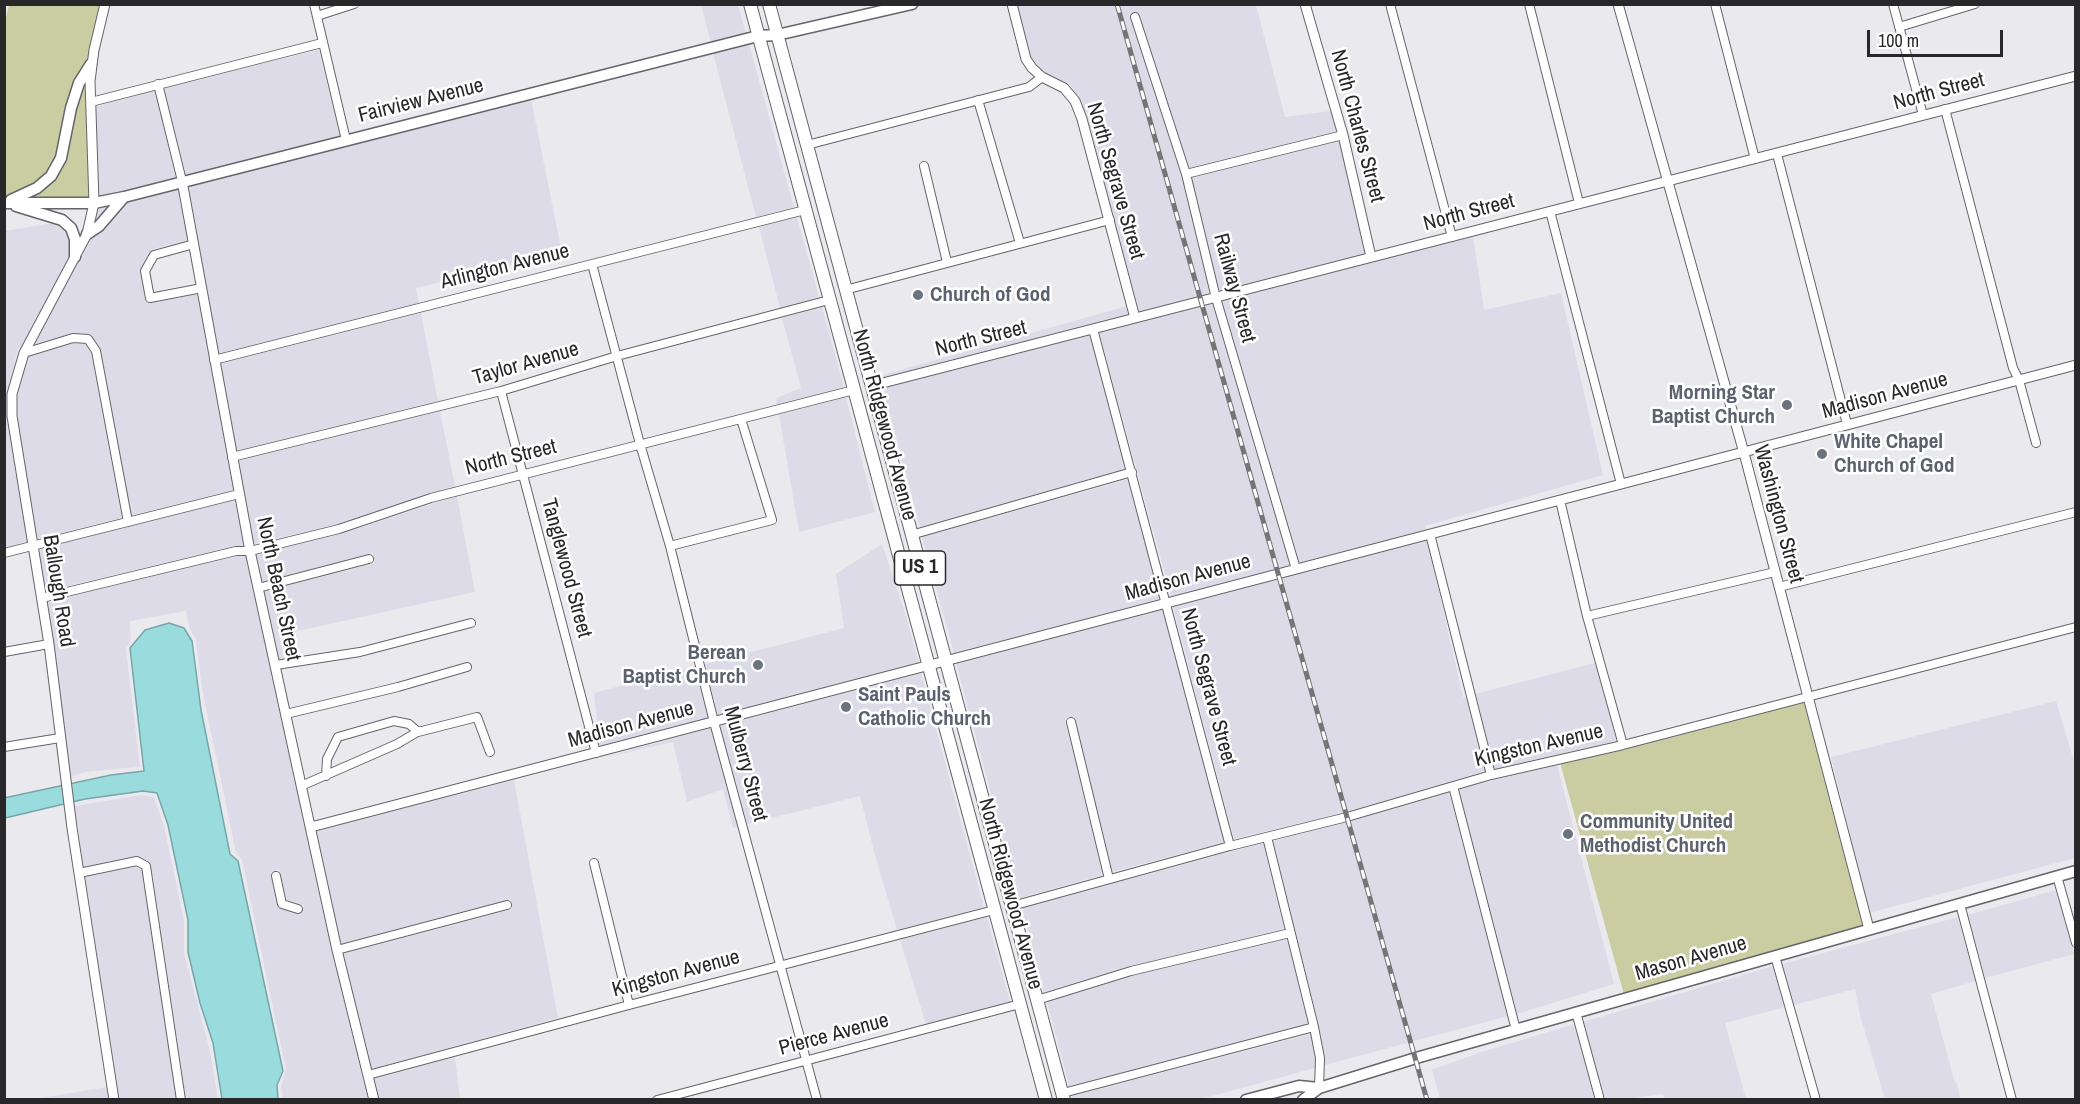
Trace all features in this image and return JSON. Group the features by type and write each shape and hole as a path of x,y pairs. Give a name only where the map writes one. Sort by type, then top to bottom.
{"main road":[{"name":"North Ridgewood Avenue","path":"750,4 1020,1004 1042,1099"},
{"name":"North Ridgewood Avenue","path":"768,4 1064,1096"},
{"name":"Fairview Avenue","path":"4,203 94,202 124,196 758,36 777,35 912,4"},
{"path":"4,203 31,191 51,176 61,159 71,108 79,82 92,64"},
{"path":"87,234 99,226 124,196"},
{"path":"4,203 62,220 71,228 75,239 75,257"},
{"path":"805,210 816,214 828,225"},
{"name":"Mason Avenue","path":"1303,1100 1576,1012 2076,871"},
{"name":"Mason Avenue","path":"1246,1100 1299,1086 1318,1094"}],"street":[{"path":"105,4 92,64 91,102 322,43"},
{"path":"314,4 346,140"},
{"path":"317,16 354,4"},
{"name":"North Segrave Street","path":"1012,4 1026,58 1032,68 1042,77 1064,88 1075,101 1082,119 1136,318"},
{"name":"North Charles Street","path":"1305,4 1343,135 1371,257"},
{"path":"1390,4 1452,237"},
{"path":"1528,4 1580,203"},
{"name":"Washington Street","path":"1618,4 1744,453 1869,929"},
{"path":"1715,4 1755,159"},
{"path":"1893,4 1923,115"},
{"path":"1899,27 1975,4"},
{"name":"Railway Street","path":"1135,18 1186,174 1216,298 1296,568"},
{"name":"North Street","path":"871,386 2076,76"},
{"path":"807,146 1029,87 1042,77"},
{"name":"North Beach Street","path":"158,84 182,181 258,588 337,950 374,1100"},
{"path":"978,100 1020,243"},
{"name":"Ballough Road","path":"91,102 94,202 87,234 24,352 12,394 12,416 49,644 79,873 114,1100"},
{"path":"1945,109 2013,368 2019,380 2036,443"},
{"path":"1186,174 1343,135"},
{"path":"1777,154 1847,424"},
{"path":"924,166 947,262"},
{"name":"Arlington Avenue","path":"214,360 805,210"},
{"path":"1550,211 1621,483"},
{"path":"844,290 1110,220"},
{"path":"194,244 154,255 145,271 150,298 202,288"},
{"name":"Mulberry Street","path":"592,264 670,546 714,722 817,1100"},
{"name":"Taylor Avenue","path":"232,458 501,391 617,356 829,300"},
{"name":"North Segrave Street","path":"1093,329 1230,846"},
{"path":"24,352 73,338 87,339 96,351 128,522"},
{"name":"Madison Avenue","path":"311,827 2076,366"},
{"name":"North Street","path":"42,598 236,551 250,550 339,529 431,498 523,473 854,390"},
{"name":"Tanglewood Street","path":"501,391 596,753"},
{"path":"670,546 772,520 741,419"},
{"path":"911,535 1132,472"},
{"path":"4,553 239,494"},
{"path":"1560,500 1587,616 1623,745"},
{"path":"1779,587 2076,512"},
{"path":"1430,534 1491,775"},
{"path":"258,588 369,559"},
{"path":"1587,616 1776,572"},
{"path":"276,665 360,652 471,623"},
{"name":"Kingston Avenue","path":"1012,906 1230,846 1347,817 1491,775 1623,745 2076,627"},
{"path":"4,652 49,644"},
{"path":"286,714 398,687 467,667"},
{"path":"301,786 419,732 477,717 490,752"},
{"path":"326,776 327,759 338,737 394,722 408,724 419,732"},
{"path":"1071,722 1109,879"},
{"path":"4,747 60,738"},
{"path":"1453,786 1516,1030"},
{"path":"1267,837 1314,1027 1320,1058 1318,1094"},
{"path":"79,873 137,861 146,866 181,1100"},
{"path":"594,863 629,1005"},
{"path":"276,876 282,903 298,909"},
{"path":"2057,876 2076,943"},
{"path":"1960,904 2012,1100"},
{"path":"337,950 507,905"},
{"name":"Kingston Avenue","path":"368,1076 994,910"},
{"path":"1037,1000 1131,971 1290,933"},
{"path":"1775,956 1816,1100"},
{"name":"Pierce Avenue","path":"657,1100 1020,1004"},
{"path":"1576,1012 1600,1100"},
{"path":"1064,1096 1314,1027"}],"shaded area":[{"path":"701,5 738,5 746,34 711,43"},
{"path":"1017,5 1256,5 1285,117 1331,111 1337,131 1181,170 1182,180 1339,141 1366,253 1139,312 1087,117 1069,82 1065,83 1045,73 1035,65 1030,56"},
{"path":"749,44 794,207 756,217 713,53"},
{"path":"319,50 340,136 186,175 164,88"},
{"path":"155,90 176,178 98,196 95,107"},
{"path":"531,99 562,253 416,288 419,303 218,354 188,185"},
{"path":"179,188 189,240 153,249 150,252 141,272 145,299 150,303 198,294 234,490 131,516 99,348 88,334 74,333 34,344 91,237 97,208"},
{"path":"797,217 819,297 780,308 759,227"},
{"path":"59,224 67,232 70,240 70,256 21,348 18,349 7,393 7,418 27,541 5,548 4,231"},
{"path":"1473,236 1484,310 1561,293 1603,475 1425,526 1426,530 1171,596 1099,332"},
{"path":"1127,306 1130,314 880,378 879,376"},
{"path":"822,307 844,387 777,405 776,398 801,388 782,318"},
{"path":"421,313 438,401 236,451 219,364"},
{"path":"1090,335 1126,469 920,527 883,388"},
{"path":"74,343 85,344 91,353 122,518 37,539 17,416 17,394 27,357"},
{"path":"846,397 875,512 799,532 779,415"},
{"path":"440,411 455,486 338,524 253,544 238,461"},
{"path":"1129,479 1161,599 954,653 922,537"},
{"path":"457,496 475,592 279,635 284,659 279,659 264,592 374,563 373,553 262,582 256,554 340,534"},
{"path":"235,500 244,546 235,546 46,591 38,549"},
{"path":"1427,540 1463,697 1466,697 1485,771 1346,812 1234,839 1173,607"},
{"path":"882,544 919,663 718,716 705,664 844,628 836,574"},
{"path":"236,556 246,556 333,956 369,1099 283,1099 281,1086 286,1070 242,860 236,853 202,689 196,640 189,628 186,611 130,621 131,640 126,649 140,767 84,772 71,777 47,602","holes":["279,869 286,899 304,905 301,915 278,905 270,872"]},
{"path":"1164,609 1225,842 1112,872 1074,716 1065,719 1103,875 1019,898 956,663"},
{"path":"1595,663 1617,741 1494,769 1475,694"},
{"path":"695,666 708,718 600,747 594,693"},
{"path":"921,673 984,907 897,930 860,796 747,824 720,726"},
{"path":"2056,701 2075,765 2075,858 1869,913 1831,757"},
{"path":"711,728 738,827 733,828 723,789 687,802 673,742 602,758"},
{"path":"1557,765 1614,984 1517,1014 1458,789"},
{"path":"514,780 558,1018 371,1069 343,954 512,909 511,899 340,944 316,831"},
{"path":"1449,792 1508,1016 1325,1065 1318,1022 1273,841 1348,822"},
{"path":"142,795 154,797 164,826 184,920 184,953 210,1051 218,1099 186,1099 151,865 148,861 136,856 83,867 75,806"},
{"path":"1263,843 1284,929 1130,966 1044,992 1022,908"},
{"path":"136,867 142,870 177,1099 119,1099 85,877"},
{"path":"2056,890 2074,954 1985,978 1968,915"},
{"path":"987,917 1010,1002 926,1024 900,940"},
{"path":"1958,917 1975,981 1931,994 1961,1099 1885,1099 1860,1015 1855,989 1794,1005 1782,964"},
{"path":"1287,939 1308,1024 1069,1086 1047,1002 1131,976"},
{"path":"1773,966 1785,1007 1725,1023 1746,1099 1665,1099 1663,1094 1627,1099 1605,1099 1583,1022"},
{"path":"1574,1024 1595,1099 1440,1099 1432,1070 1425,1072 1482,1052"},
{"path":"1311,1034 1316,1059 1315,1068 1201,1099 1073,1099 1072,1096"},
{"path":"455,1057 460,1099 379,1099 374,1079"},
{"path":"107,1087 109,1099 35,1099"}],"green space":[{"path":"9,5 105,5 94,50 94,203 5,203 4,25"},
{"path":"1807,697 1869,929 1625,998 1559,759"}],"water":[{"path":"169,623 184,628 192,641 201,710 230,854 238,861 283,1071 277,1085 278,1099 222,1099 213,1043 200,1003 188,952 188,920 168,825 157,793 143,791 85,799 5,818 4,798 111,775 144,771 130,648 145,630"}],"railway":[{"path":"1117,4 1427,1100"}],"place":[{"name":"Church of God","path":"918,295"},
{"name":"Morning Star Baptist Church","path":"1787,405"},
{"name":"White Chapel Church of God","path":"1822,454"},
{"name":"Berean Baptist Church","path":"758,665"},
{"name":"Saint Pauls Catholic Church","path":"846,707"},
{"name":"Community United Methodist Church","path":"1568,834"}]}
